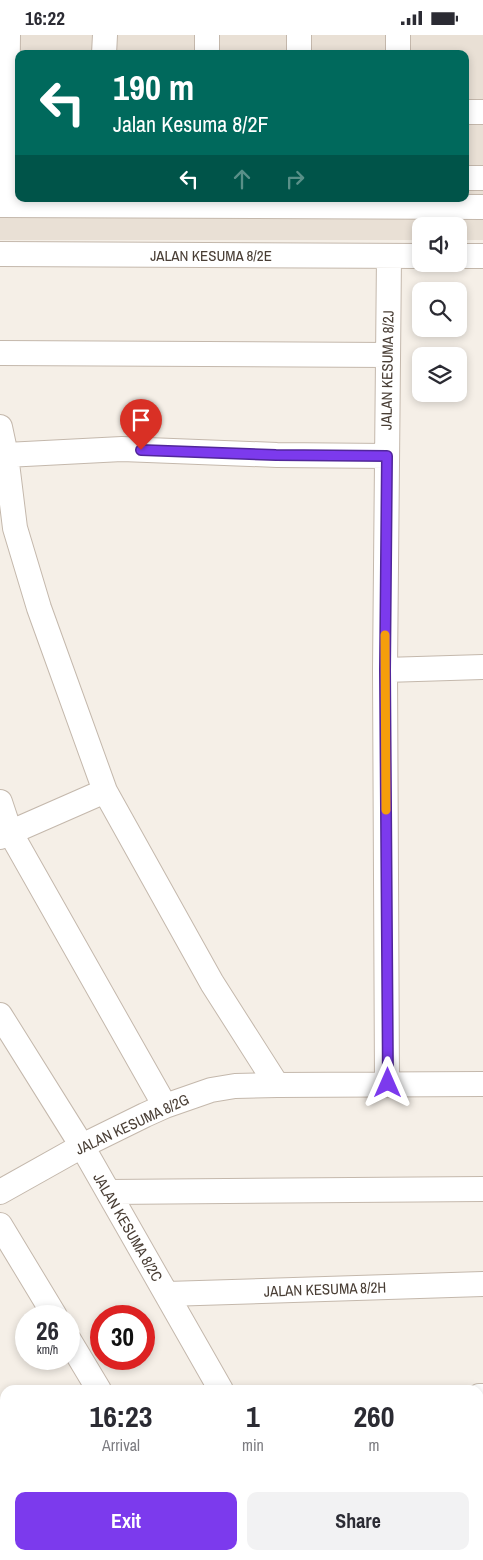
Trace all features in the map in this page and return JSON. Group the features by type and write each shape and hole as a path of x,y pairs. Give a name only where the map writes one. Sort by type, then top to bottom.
{"street":[{"path":"8,35 13,110 8,175 3,205 483,207"},
{"path":"104,50 105,35"},
{"path":"207,35 207,50"},
{"path":"299,35 299,50"},
{"path":"398,35 398,50"},
{"path":"469,112 483,113"},
{"path":"469,178 483,178"},
{"name":"JALAN KESUMA 8/2E","path":"0,254 412,256"},
{"name":"JALAN KESUMA 8/2J","path":"388,1083 385,670 389,256"},
{"path":"467,256 483,256"},
{"path":"0,353 388,355"},
{"path":"0,427 6,455 7,530 39,609 105,791 212,983 277,1085"},
{"path":"6,455 122,449 276,455 387,456"},
{"path":"385,670 483,667"},
{"path":"5,835 105,791"},
{"path":"0,802 5,835 166,1105"},
{"name":"JALAN KESUMA 8/2C","path":"0,1015 82,1146 218,1385"},
{"name":"JALAN KESUMA 8/2G","path":"0,1192 82,1146 166,1105 211,1090 235,1086 277,1085 483,1084"},
{"path":"109,1193 483,1189"},
{"path":"0,1225 48,1305"},
{"name":"JALAN KESUMA 8/2H","path":"167,1294 483,1284"},
{"path":"80,1358 96,1385"}],"shaded area":[{"path":"0,35 483,35 483,240 467,240 467,217 412,217 412,240 0,240"}],"slow traffic":[{"path":"385,635 386,810"}],"route":[{"path":"141,450 276,455 387,456 385,670 388,1083"}]}
